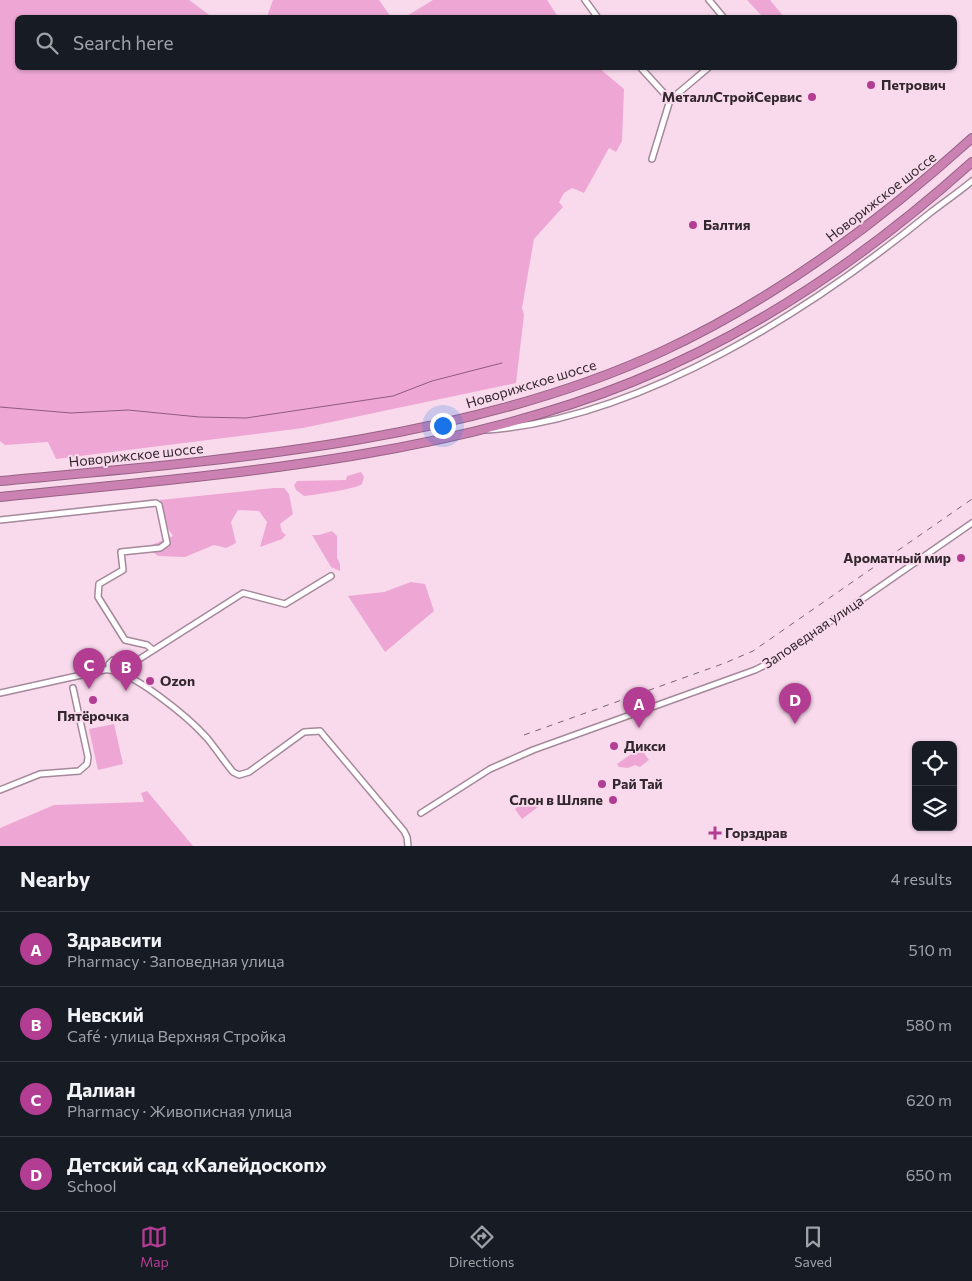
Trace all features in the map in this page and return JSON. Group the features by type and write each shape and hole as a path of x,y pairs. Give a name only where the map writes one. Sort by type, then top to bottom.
{"highway":[{"name":"Новорижское шоссе","path":"0,481 214,459 361,438 480,413 559,391 606,374 684,341 788,281 828,254 904,197 972,138"},
{"name":"Новорижское шоссе","path":"0,497 287,464 361,453 473,431 538,414 612,390 667,367 752,324 808,290 867,249 972,162"}],"street":[{"path":"585,0 596,15"},
{"path":"709,0 722,15"},
{"path":"642,70 670,100"},
{"path":"652,159 670,100 706,70"},
{"path":"473,431 512,428 586,410 635,393 735,347 853,274 972,181"},
{"path":"0,520 156,503 159,505 167,543 160,548 121,552 123,570 99,584 98,597 125,640 147,645 152,650"},
{"name":"Заповедная улица","path":"421,813 490,769 524,754 755,670 773,661 972,523"},
{"path":"141,658 244,593 285,604 331,576"},
{"path":"109,670 113,660 129,664 135,662"},
{"path":"0,693 82,674 109,670 129,676 177,711 207,738 235,774 242,775 249,772 304,732 320,731 404,831 408,846"},
{"path":"0,790 40,774 80,770 87,764 88,757 74,688"}],"shaded area":[{"path":"0,0 189,0 209,15 15,15 15,70 601,70 624,89 622,141 616,152 609,148 584,193 572,188 564,193 559,202 563,207 534,239 522,308 524,315 516,383 303,428 56,459 48,442 5,445 0,441"},
{"path":"273,0 379,0 390,15 268,15"},
{"path":"433,0 547,0 557,15 408,15"},
{"path":"747,0 770,0 782,15 761,15"},
{"path":"361,472 364,477 362,484 344,490 304,496 296,490 294,485 297,481 346,480 347,476"},
{"path":"284,488 289,494 293,514 280,524 282,532 286,535 282,539 260,547 267,522 259,511 238,510 231,522 236,543 226,548 214,545 185,557 158,556 147,547 173,536 164,523 160,500"},
{"path":"332,531 337,536 337,558 340,564 340,571 331,567 312,535"},
{"path":"411,582 425,584 434,611 385,652 348,596 384,592"},
{"path":"114,724 123,764 98,770 89,729"},
{"path":"640,748 649,760 640,767 635,765 628,768 619,767 617,764"},
{"path":"147,791 193,846 0,846 0,828 54,805 144,802 141,793"},
{"path":"532,798 538,807 522,819 515,809"}],"waterway":[{"path":"0,407 71,413 128,410 199,417 246,418 393,396 432,381 502,363"}],"railway":[{"path":"524,735 725,663 753,651 972,499"}],"place":[{"name":"Петрович","path":"871,85"},
{"name":"МеталлСтройСервис","path":"812,97"},
{"name":"Балтия","path":"693,225"},
{"name":"Ароматный мир","path":"961,558"},
{"name":"Ozon","path":"150,681"},
{"name":"Далиан","path":"89,689"},
{"name":"Невский","path":"126,691"},
{"name":"Пятёрочка","path":"93,700"},
{"name":"Детский сад «Калейдоскоп»","path":"795,724"},
{"name":"Здравсити","path":"639,728"},
{"name":"Дикси","path":"614,746"},
{"name":"Рай Тай","path":"602,784"},
{"name":"Слон в Шляпе","path":"613,800"},
{"name":"Горздрав","path":"715,833"}]}
